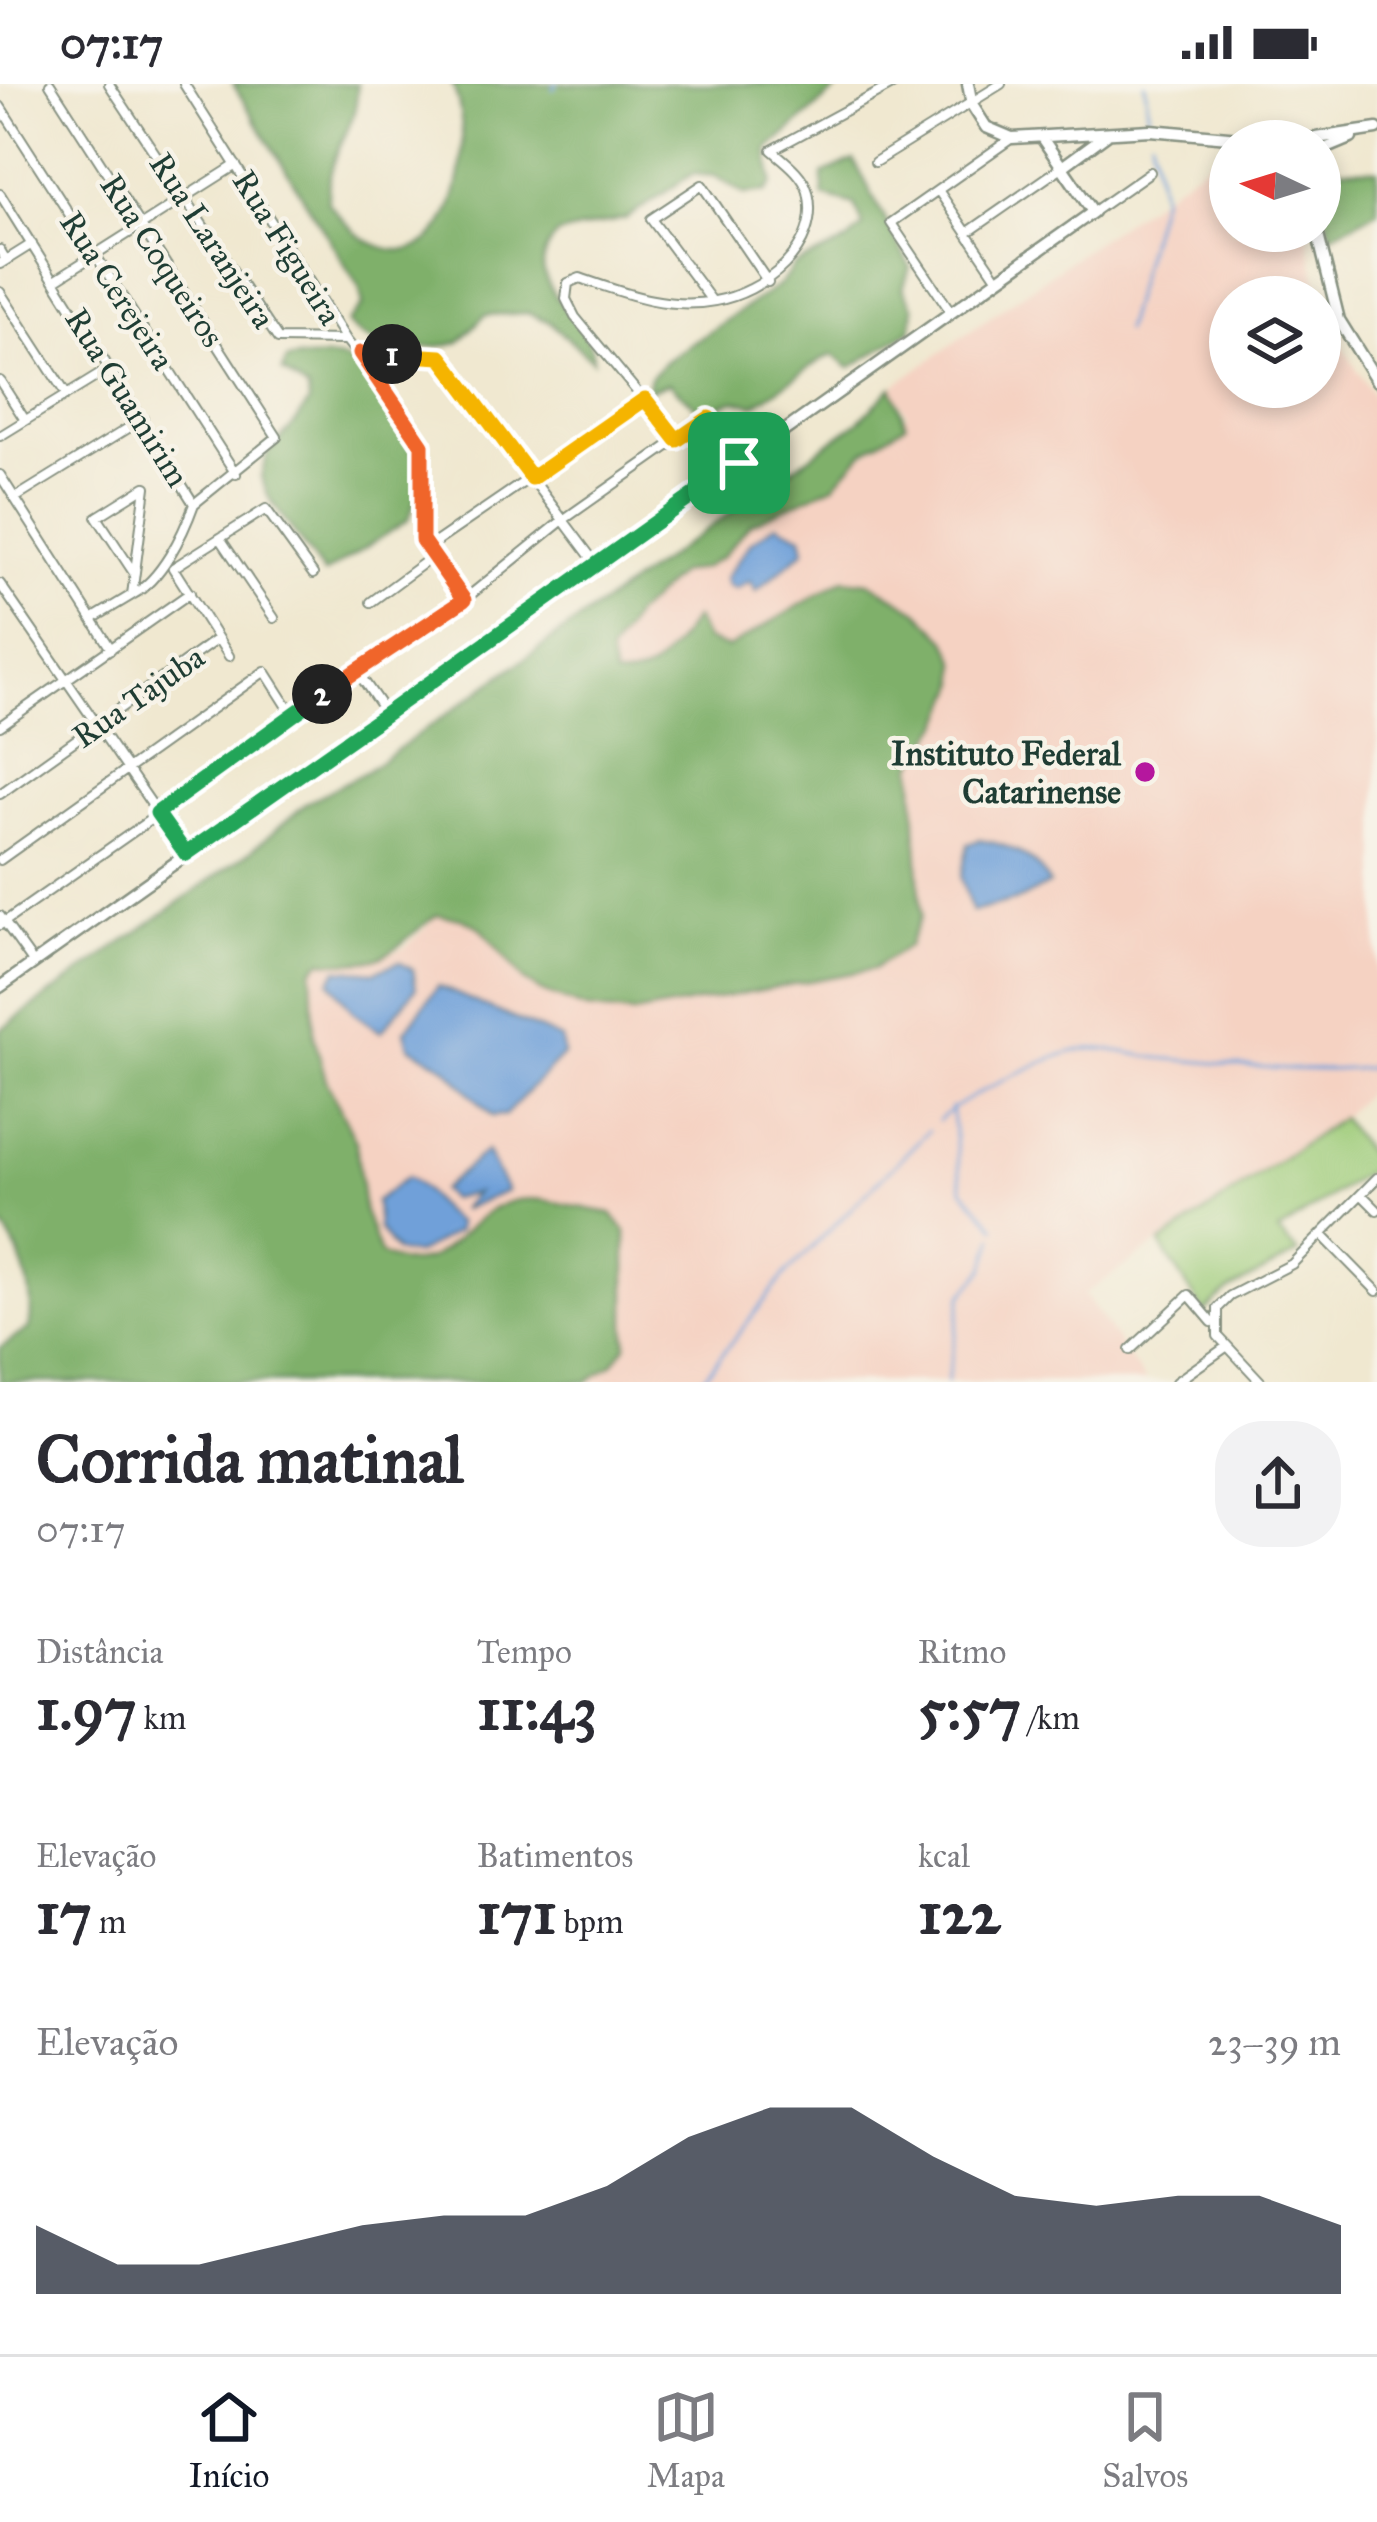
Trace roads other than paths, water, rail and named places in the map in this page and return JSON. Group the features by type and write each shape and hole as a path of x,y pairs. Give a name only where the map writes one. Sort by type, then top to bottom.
{"main road":[{"path":"968,84 972,105 986,127 1012,138 1150,130 1209,137"},
{"path":"1341,134 1372,130"},
{"path":"1341,143 1372,130"},
{"path":"1062,167 1107,134"},
{"path":"0,987 1093,212 1042,138"},
{"path":"1322,252 1339,320 1377,381"}],"street":[{"name":"Rua Coqueiros","path":"50,84 277,436 236,474"},
{"name":"Rua Laranjeira","path":"109,84 278,339 347,340"},
{"name":"Rua Figueira","path":"184,84 347,340 424,450 420,529 429,553"},
{"path":"677,440 571,309 566,293 571,280 580,278 641,300 713,302 768,282 798,245 809,207 802,180 772,151 894,84"},
{"path":"875,162 1001,84"},
{"name":"Rua Cerejeira","path":"0,106 236,474"},
{"path":"951,312 891,223 1012,138"},
{"path":"55,280 237,164"},
{"path":"967,233 1062,167"},
{"path":"1093,212 1150,172"},
{"path":"713,302 651,219 702,185 768,282"},
{"path":"938,190 998,279"},
{"name":"Rua Guamirim","path":"0,194 194,504 179,544 156,568 150,585 92,620"},
{"path":"0,250 3,262 32,244"},
{"path":"0,292 67,394"},
{"path":"360,353 441,357 596,564"},
{"path":"0,436 112,367"},
{"path":"0,382 25,420"},
{"path":"371,602 429,553 645,399"},
{"path":"33,962 1,921 464,600 563,520 709,418 739,463"},
{"path":"15,498 143,419"},
{"path":"194,504 236,474"},
{"path":"0,475 111,649"},
{"path":"132,595 135,574 146,487 98,517 135,574"},
{"path":"229,656 173,568 269,509 313,574"},
{"path":"220,538 274,618"},
{"path":"429,553 464,600"},
{"path":"0,584 63,682 186,854"},
{"path":"0,726 190,593"},
{"name":"Rua Tajuba","path":"0,794 217,640"},
{"path":"0,860 265,670 293,715"},
{"path":"357,671 386,712"},
{"path":"1214,1323 1225,1299 1292,1264 1377,1178"},
{"path":"1362,1195 1377,1210"},
{"path":"1322,1236 1377,1291"},
{"path":"1130,1350 1190,1295 1226,1346 1262,1382"},
{"path":"1176,1382 1226,1346"}],"water":[{"path":"776,524 802,536 805,550 756,591 750,581 735,589 727,585 725,578 751,542"},
{"path":"979,840 1020,853 1049,884 1021,899 972,912 961,878 968,844"},
{"path":"399,962 413,970 416,988 381,1032 354,1013 330,981 338,969 374,972"},
{"path":"438,986 561,1039 563,1055 505,1115 492,1116 445,1067 409,1046 405,1031"},
{"path":"486,1151 507,1191 460,1210 475,1193 450,1199 441,1190"},
{"path":"407,1177 457,1223 457,1231 416,1254 396,1252 378,1228 376,1201"}],"waterway":[{"path":"553,89 557,84"},
{"path":"1145,84 1149,121"},
{"path":"1124,331 1161,195 1151,138"},
{"path":"938,1120 1009,1078 1086,1049 1268,1068 1377,1067"},
{"path":"951,1107 962,1188 996,1227"},
{"path":"700,1382 785,1275 929,1130"},
{"path":"947,1382 962,1296 985,1268 994,1237"}],"place":[{"name":"Instituto Federal Catarinense","path":"1145,772"}]}
